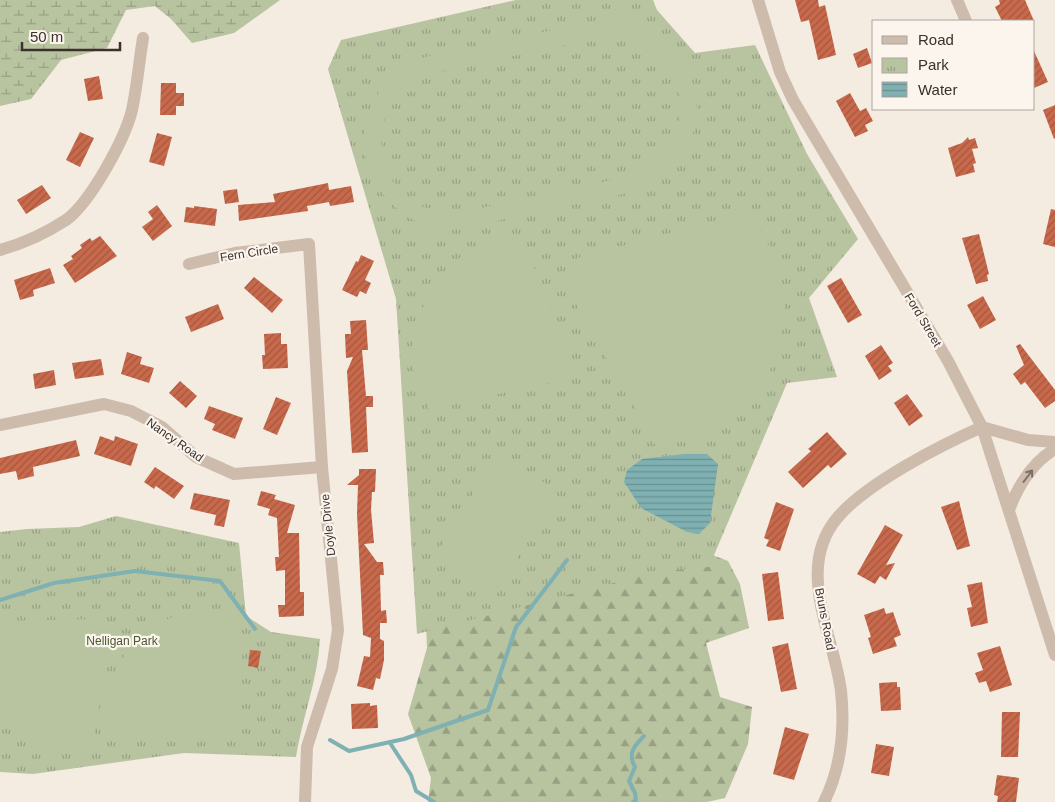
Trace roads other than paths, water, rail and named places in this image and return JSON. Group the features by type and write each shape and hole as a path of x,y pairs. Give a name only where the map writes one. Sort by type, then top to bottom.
{"street":[{"name":"Ford Street","path":"758,0 780,72 793,100 948,361 982,427 1055,655"},
{"path":"957,0 966,20"},
{"path":"0,250 16,245 67,219 91,191 113,156 132,111 143,38"},
{"name":"Fern Circle","path":"189,264 235,253 309,244"},
{"name":"Doyle Drive","path":"305,802 307,747 332,669 338,630 322,467 309,244"},
{"name":"Nancy Road","path":"0,425 104,404 131,411 162,427 196,457 234,474 322,467"},
{"path":"982,427 1028,440 1055,442"},
{"name":"Bruns Road","path":"824,802 837,765 843,733 841,690 818,587 821,551 829,531 838,517 851,504 894,473 982,427"},
{"path":"1009,510 1016,493 1026,478 1036,465 1055,448"}],"water":[{"path":"684,454 707,454 718,464 710,523 699,534 687,532 641,508 624,482 627,470 642,459"}],"waterway":[{"path":"330,740 349,751 404,739 488,710 516,627 567,560"},
{"path":"0,600 54,583 135,571 220,581 255,629"},
{"path":"633,802 636,800 635,793 629,781 635,767 632,753 635,746 644,736"},
{"path":"390,743 411,775 416,791 434,802"}],"park label":[{"name":"Nelligan Park","path":"122,641"}]}
